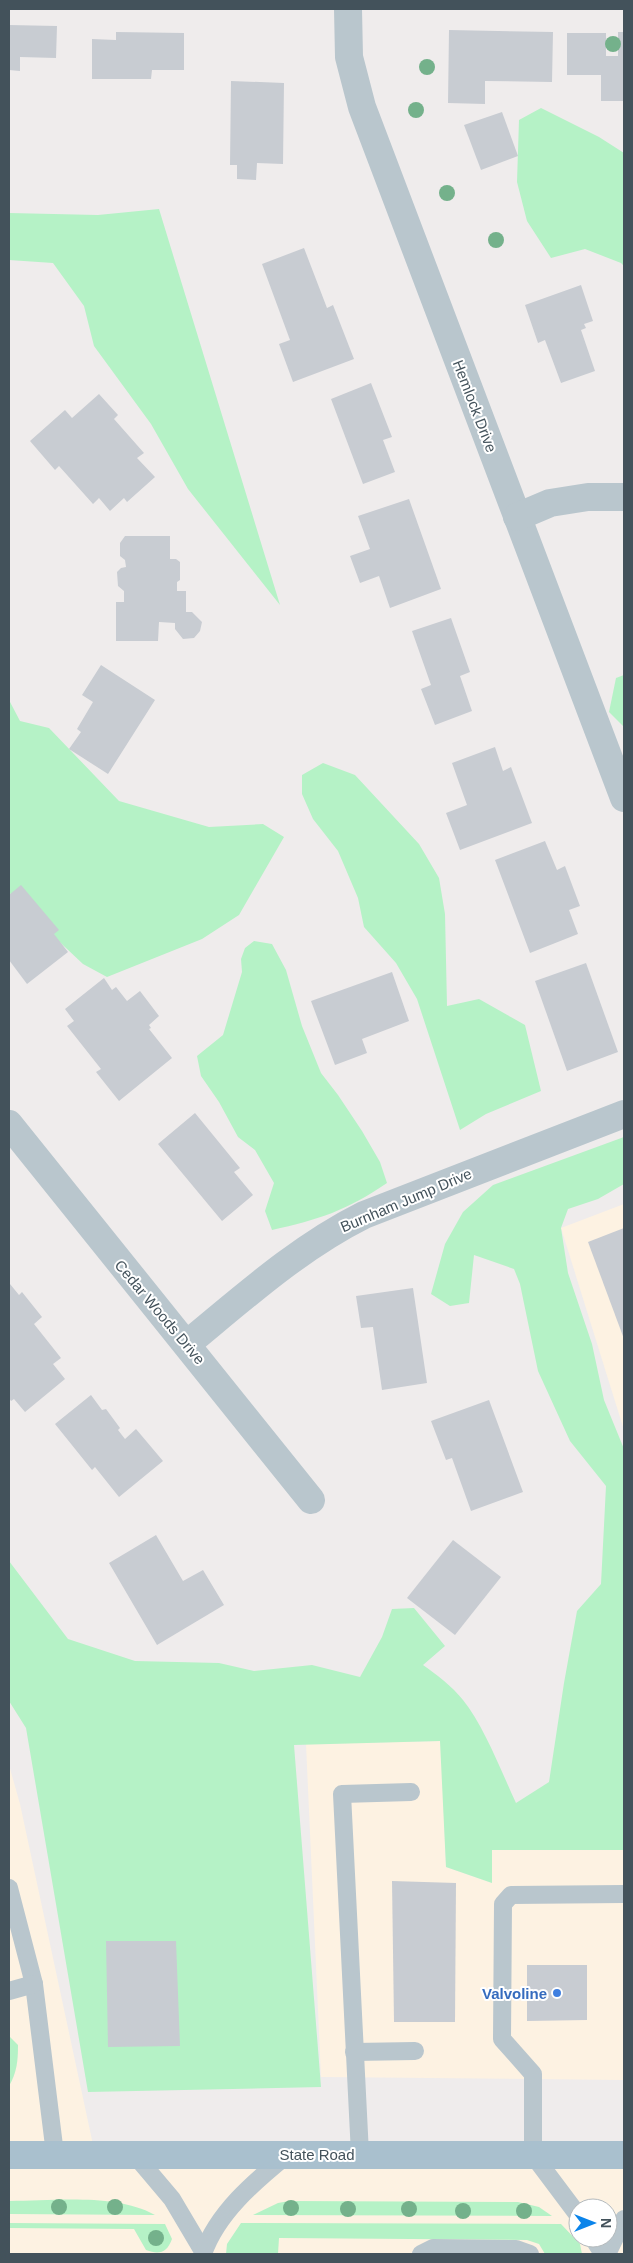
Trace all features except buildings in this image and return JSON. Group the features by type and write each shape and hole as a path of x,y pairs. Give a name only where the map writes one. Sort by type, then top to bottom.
{"main road":[{"name":"State Road","path":"9,2155 624,2155"}],"street":[{"name":"Hemlock Drive","path":"348,9 350,57 362,107 624,798"},
{"path":"517,517 550,503 588,497 624,497"},
{"name":"Burnham Jump Drive","path":"187,1344 277,1270 339,1228 364,1215 624,1114"},
{"name":"Cedar Woods Drive","path":"9,1124 310,1500"}],"lane":[{"path":"360,2154 342,1794 411,1792"},
{"path":"9,1888 34,1984 56,2154"},
{"path":"568,2202 533,2155 533,2074 502,2039 503,1904 511,1895 624,1894"},
{"path":"9,1991 34,1984"},
{"path":"354,2052 415,2051"},
{"path":"134,2154 172,2198 203,2254"},
{"path":"203,2254 215,2229 234,2205 263,2175 288,2154"},
{"path":"605,2254 624,2219"},
{"path":"421,2254 432,2248 442,2248 516,2249 530,2254"}],"shaded area":[{"path":"624,1204 624,1430 561,1228"},
{"path":"441,1741 446,1867 492,1883 492,1850 624,1847 624,2080 321,2077 306,1744"},
{"path":"9,1765 20,1804 95,2154 624,2155 624,2254 9,2254"}],"green space":[{"path":"541,108 599,137 624,153 624,266 621,263 585,249 551,258 527,221 517,182 519,120"},
{"path":"159,209 280,605 188,489 151,424 94,346 84,306 53,263 9,260 9,213 98,215"},
{"path":"624,675 624,727 609,712 616,678"},
{"path":"9,700 20,721 49,728 119,801 209,827 263,824 284,837 239,915 202,939 107,977 83,964 16,901 9,892"},
{"path":"323,763 355,775 419,844 439,878 445,914 447,1006 479,999 525,1025 541,1091 486,1114 460,1130 417,999 396,963 364,927 358,898 338,851 313,819 302,794 302,775"},
{"path":"254,941 272,944 286,970 302,1026 321,1073 362,1131 380,1162 387,1183 359,1200 332,1213 272,1230 265,1211 274,1183 255,1150 238,1137 219,1102 201,1076 197,1056 223,1035 242,972 241,959 245,948"},
{"path":"624,1137 624,1184 598,1199 568,1209 561,1228 568,1273 592,1344 604,1400 624,1449 624,1850 492,1850 492,1883 446,1867 440,1741 294,1745 321,2087 88,2092 26,1728 9,1701 9,1561 68,1639 135,1661 219,1663 254,1671 312,1665 360,1677 382,1637 392,1609 414,1608 445,1646 423,1665 454,1690 471,1711 492,1750 516,1803 549,1782 577,1611 601,1584 606,1486 570,1441 538,1371 520,1284 514,1269 474,1255 469,1303 450,1306 431,1294 445,1244 463,1212 493,1185"},
{"path":"9,2036 18,2045 18,2056 14,2076 9,2086"},
{"path":"9,2201 103,2201 139,2208 155,2215 9,2214"},
{"path":"289,2201 518,2202 539,2207 552,2216 253,2215 278,2203"},
{"path":"9,2223 165,2224 172,2239 165,2250 155,2252 146,2250 134,2229 9,2228"},
{"path":"241,2223 561,2224 568,2231 568,2248 581,2248 582,2254 545,2254 539,2244 527,2240 279,2238 278,2254 226,2254 227,2244"}],"place":[{"name":"Valvoline","path":"557,1993"}]}
